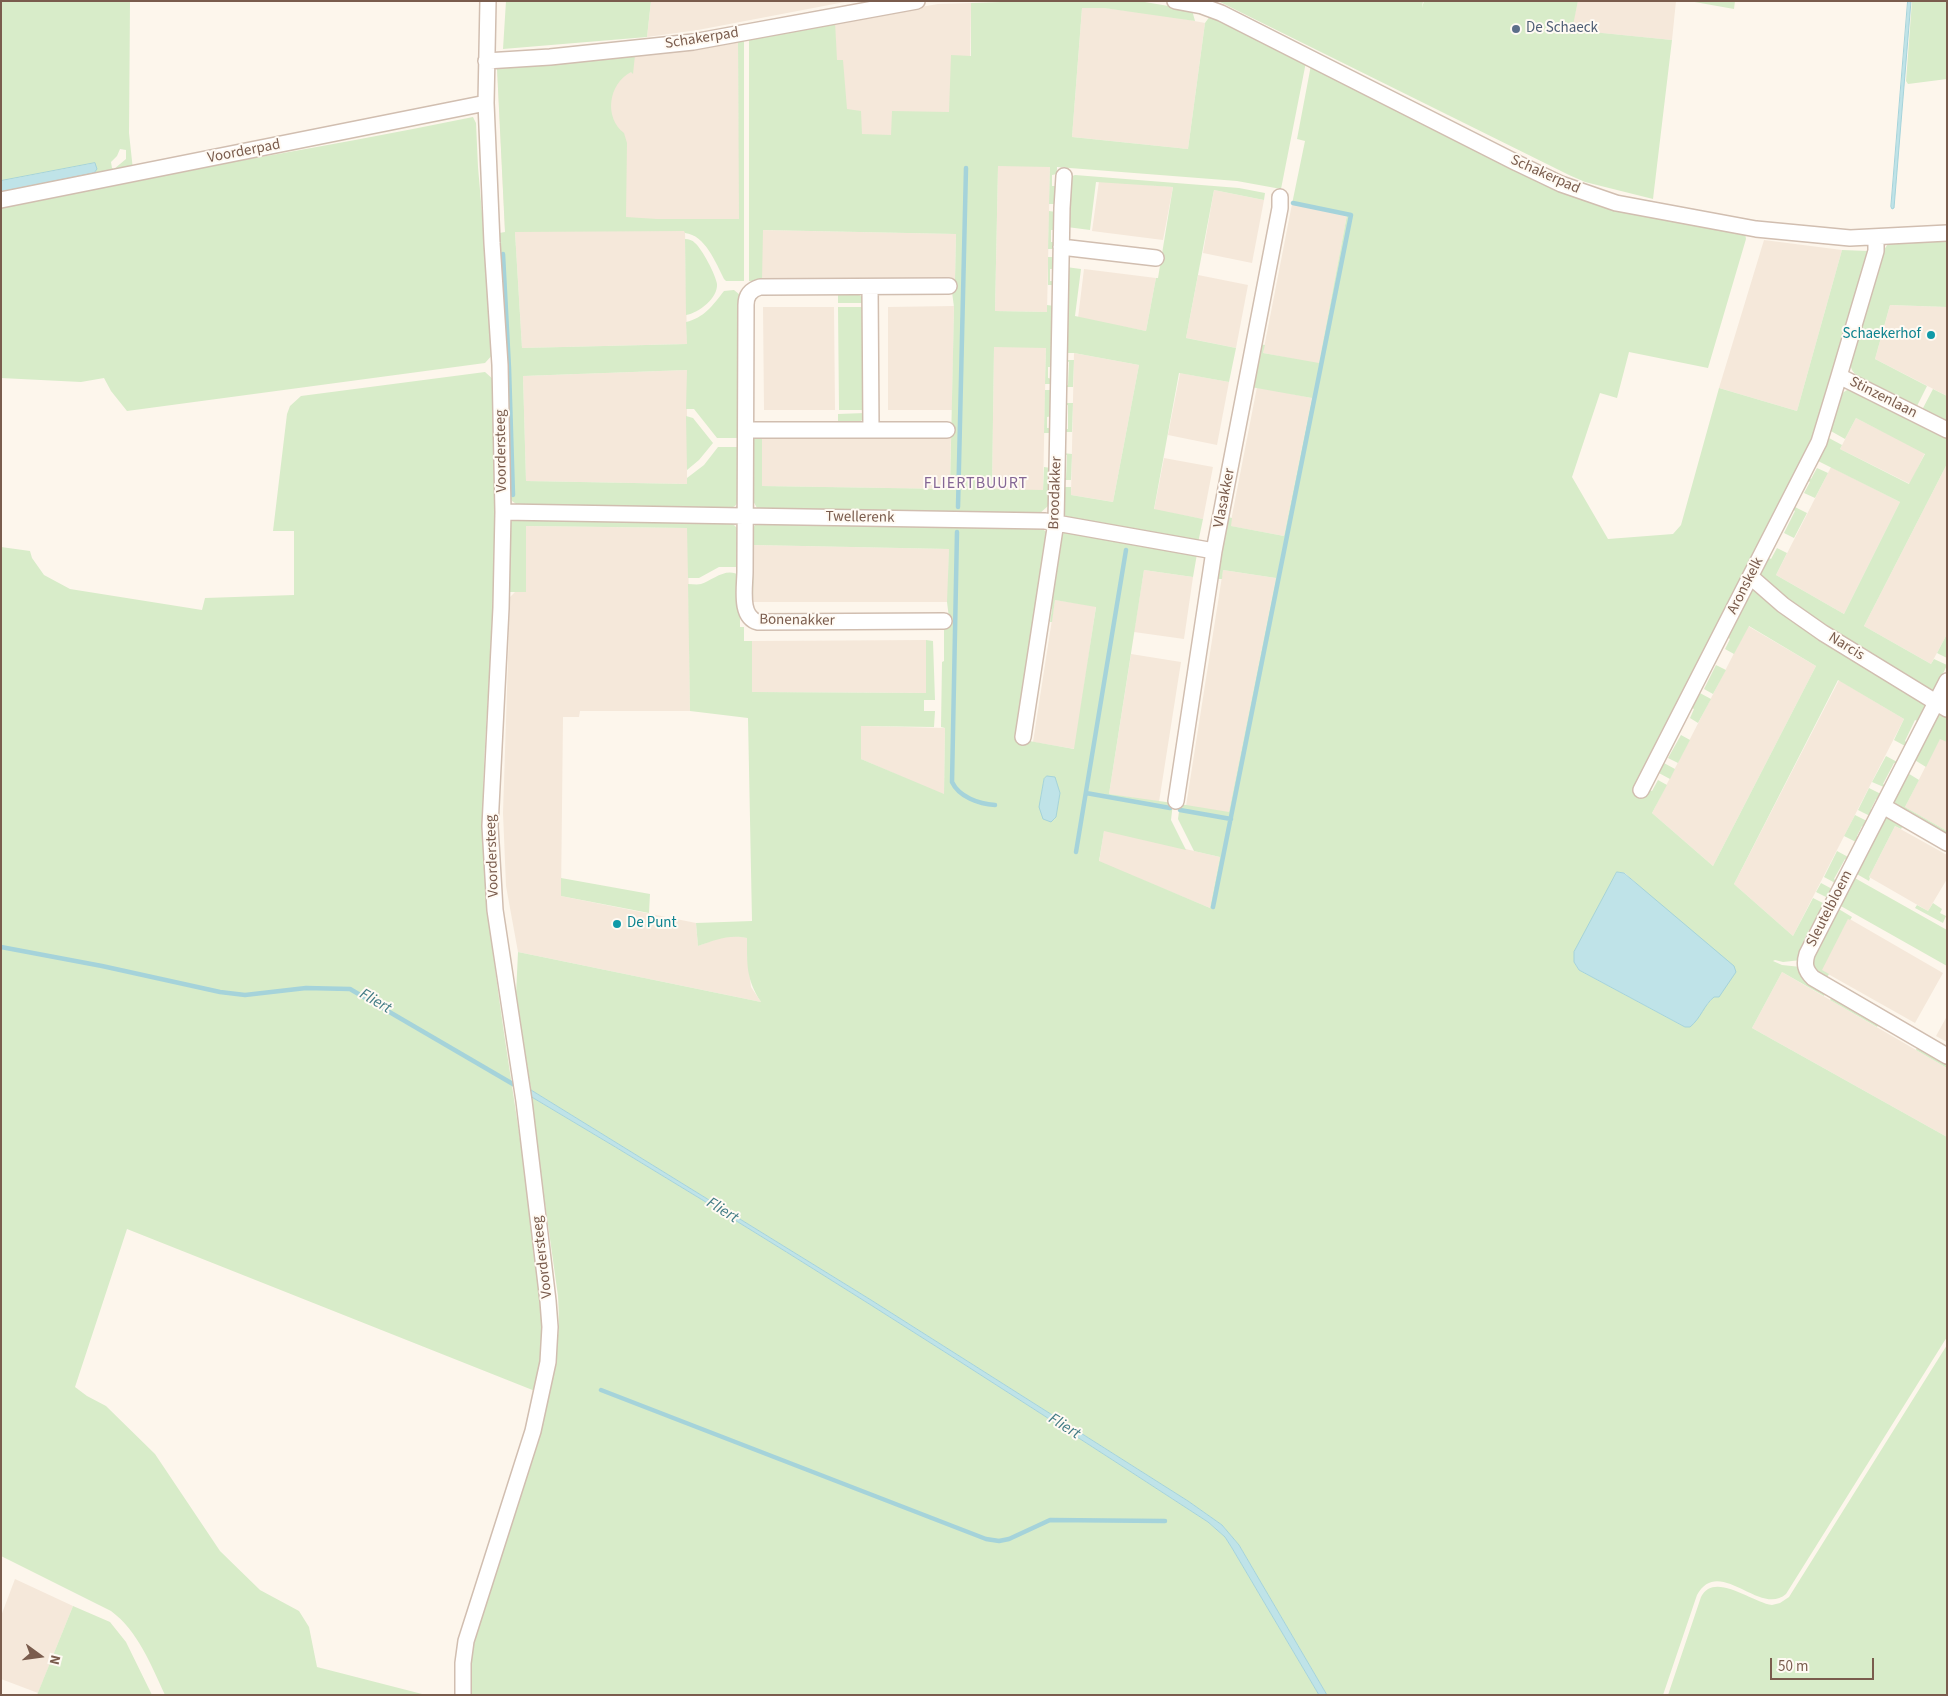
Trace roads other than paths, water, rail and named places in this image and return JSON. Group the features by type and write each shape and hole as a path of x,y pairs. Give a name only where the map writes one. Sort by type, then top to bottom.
{"street":[{"name":"Voordersteeg","path":"463,1695 463,1663 466,1641 533,1431 548,1362 550,1327 524,1102 495,910 490,826 504,512 500,365 486,103 488,1"},
{"name":"Schakerpad","path":"486,61 568,56 693,42 917,1"},
{"name":"Schakerpad","path":"1175,1 1202,4 1517,163 1589,194 1635,207 1756,229 1850,238 1947,233"},
{"name":"Voorderpad","path":"1,200 486,103"},
{"name":"Broodakker","path":"1023,737 1056,522 1064,176"},
{"name":"Vlasakker","path":"1176,801 1214,551 1280,208 1280,197"},
{"name":"Stinzenlaan","path":"1876,238 1876,251 1839,376 1947,430"},
{"path":"1061,247 1156,258"},
{"name":"Bonenakker","path":"944,621 753,620 749,617 745,610 746,301 750,292 760,287 949,286"},
{"path":"870,287 871,430"},
{"name":"Aronskelk","path":"1641,790 1819,442 1839,376"},
{"path":"746,430 947,430"},
{"name":"Twellerenk","path":"504,512 1056,522 1214,551"},
{"name":"Narcis","path":"1751,577 1783,605 1823,633 1941,706"},
{"name":"Sleutelbloem","path":"1947,681 1941,706 1883,806 1807,954 1804,964 1812,978 1947,1056"},
{"path":"1883,806 1947,842"}],"water":[{"path":"1908,1 1911,1 1894,208 1892,209 1891,207"},
{"path":"95,163 97,169 94,173 1,192 1,181"},
{"path":"1047,776 1055,777 1060,793 1056,817 1051,822 1043,819 1039,807 1044,779"},
{"path":"1617,872 1624,873 1734,966 1736,972 1719,997 1714,997 1711,1000 1690,1027 1685,1027 1579,970 1574,962 1574,952"},
{"path":"531,1090 871,1300 1188,1501 1222,1525 1239,1545 1327,1695 1319,1695 1225,1537 1208,1522 871,1305 701,1199 530,1096"}],"waterway":[{"path":"958,507 966,168"},
{"path":"1213,907 1351,215 1293,203"},
{"path":"503,254 513,495"},
{"path":"957,532 952,782 964,796 995,805"},
{"path":"1076,852 1126,550"},
{"path":"1086,793 1170,808"},
{"path":"1180,810 1231,819"},
{"name":"Fliert","path":"1,947 102,966 220,992 245,995 306,988 350,989 518,1087"},
{"path":"601,1390 986,1539 999,1541 1009,1539 1050,1520 1165,1521"}],"place":[{"name":"De Schaeck","path":"1516,29"},
{"name":"Schaekerhof","path":"1931,335"},
{"name":"De Punt","path":"617,924"}],"district":[{"name":"FLIERTBUURT","path":"976,484"}]}
